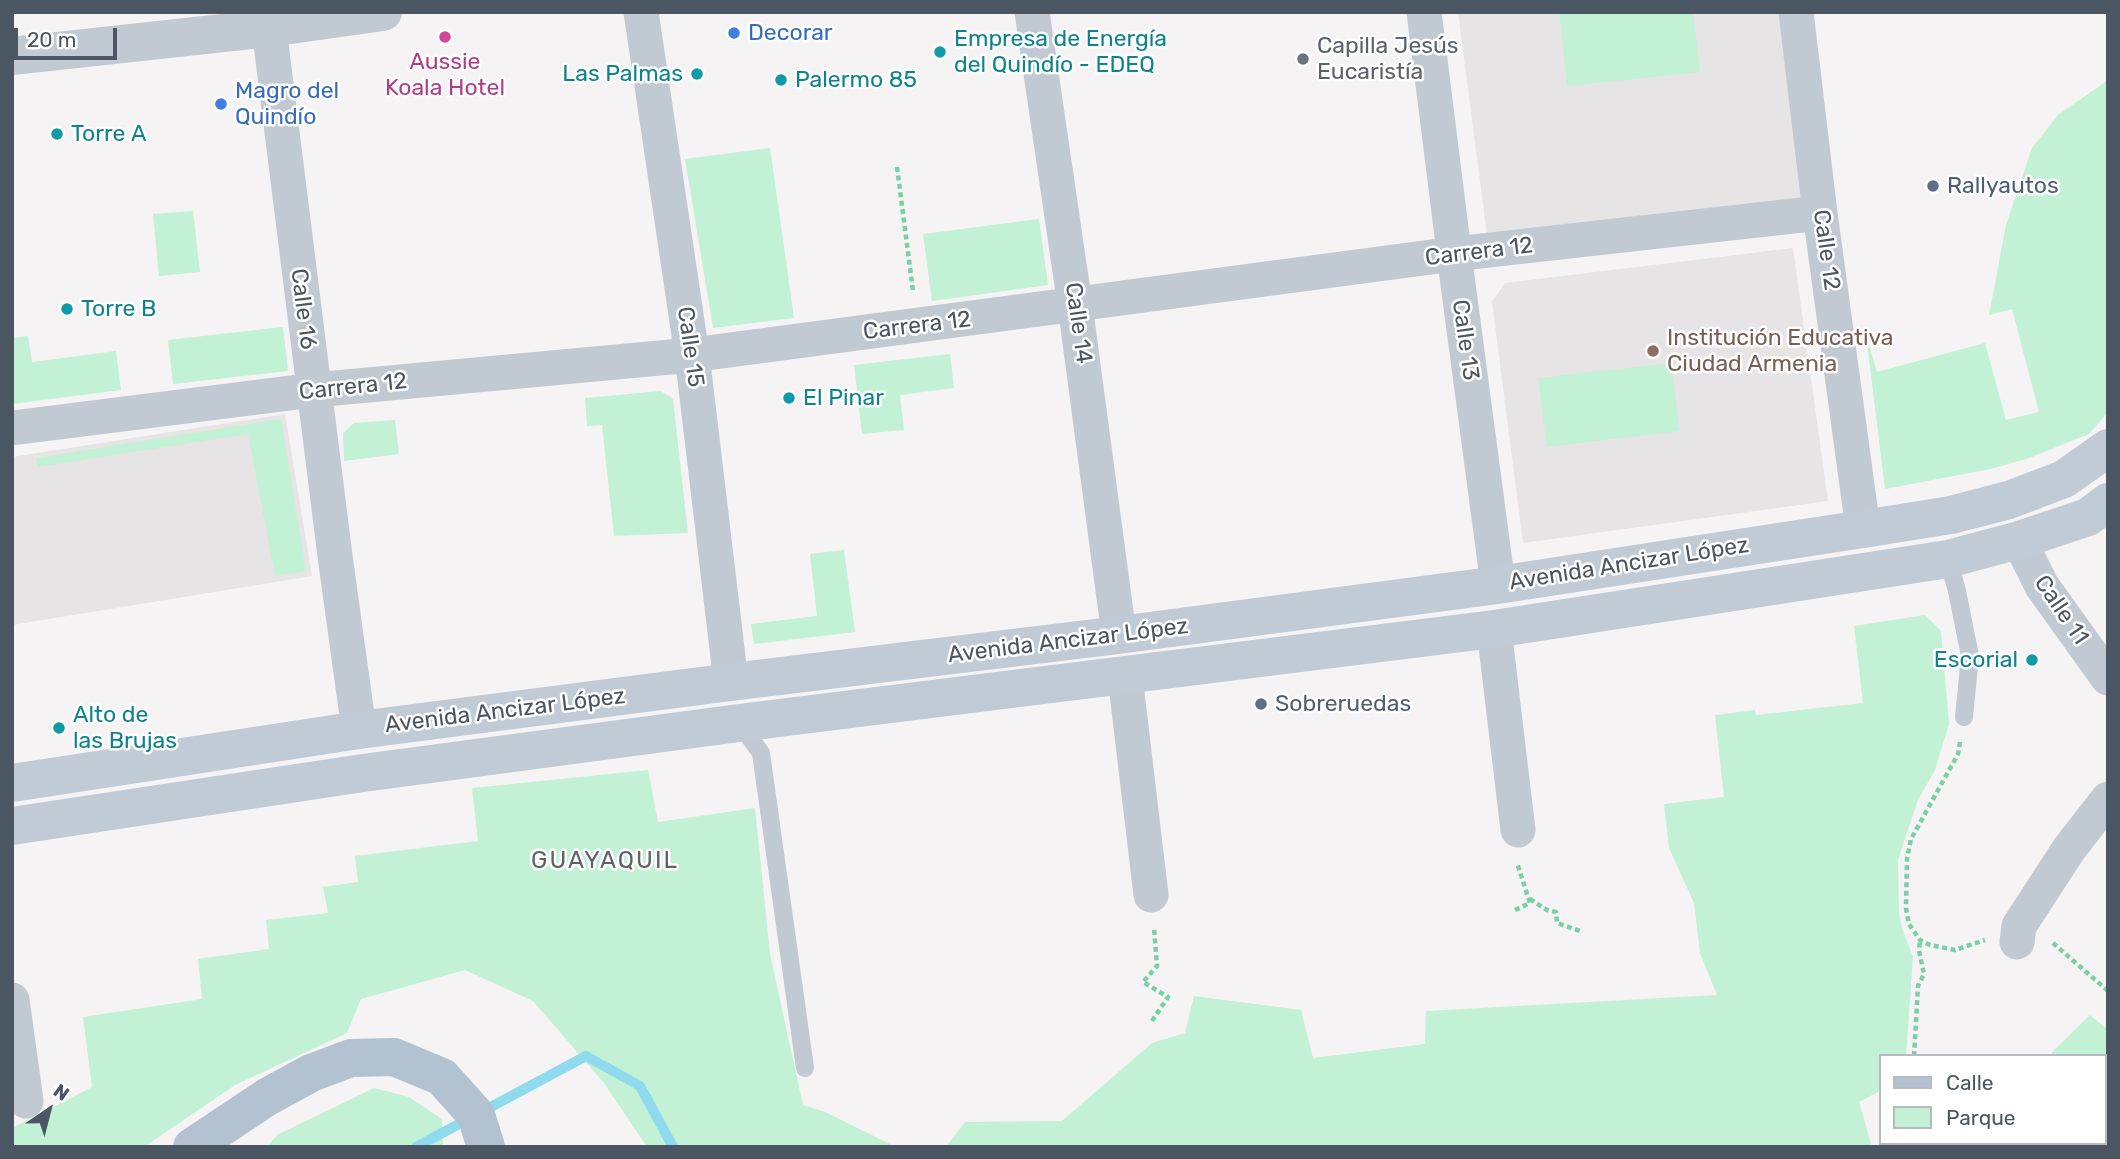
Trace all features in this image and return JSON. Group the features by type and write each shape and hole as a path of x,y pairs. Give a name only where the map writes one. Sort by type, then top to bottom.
{"main road":[{"name":"Avenida Ancizar López","path":"12,783 359,730 1119,635 1499,584 1863,529 1951,514 2009,500 2064,479 2108,447"},
{"name":"Avenida Ancizar López","path":"12,826 363,773 739,723 1494,629 1948,559 2019,540 2088,516 2108,502"},
{"path":"192,1147 267,1097 311,1073 351,1058 394,1057 442,1077 476,1115 486,1147"}],"street":[{"path":"12,56 268,20 383,12"},
{"name":"Calle 15","path":"642,12 692,355 731,682"},
{"name":"Calle 14","path":"1031,12 1075,305 1119,635"},
{"name":"Calle 13","path":"1424,12 1499,584"},
{"name":"Calle 12","path":"1796,12 1863,529"},
{"name":"Calle 16","path":"268,20 359,730"},
{"name":"Carrera 12","path":"12,428 314,390 692,355 1454,254 1821,214"},
{"name":"Calle 11","path":"2019,540 2042,586 2108,678"},
{"path":"1494,629 1518,831"},
{"path":"1125,676 1151,895"},
{"path":"2018,934 2069,849 2108,799"},
{"path":"12,1000 26,1101"}],"lane":[{"path":"1948,559 1970,656 1964,717"},
{"path":"739,723 761,754 806,1068"}],"path":[{"path":"897,167 917,326"},
{"path":"1964,717 1958,754 1911,839 1907,859 1906,908 1909,924 1920,940 1955,950 2018,934 2052,943 2108,991"},
{"path":"1515,910 1530,900 1556,912 1557,923 1583,932"},
{"path":"1914,1054 1918,986 1924,974 1919,951 1920,940"},
{"path":"1152,1021 1168,997 1143,982 1157,966"}],"shaded area":[{"path":"1458,12 1783,12 1806,197 1487,235"},
{"name":"Institución Educativa Ciudad Armenia","path":"1793,248 1828,501 1523,543 1492,302 1505,283"},
{"path":"285,414 312,576 12,625 12,457"}],"green space":[{"path":"1559,12 1693,12 1700,72 1567,86"},
{"path":"2108,80 2108,412 2089,434 2029,458 1991,469 1885,489 1866,335 1877,372 1985,343 2006,420 2039,412 2012,309 1989,315 2006,225 2032,148 2058,115"},
{"path":"770,148 794,318 713,328 685,159"},
{"path":"193,211 200,272 159,276 153,214"},
{"path":"1039,219 1048,285 932,301 923,234"},
{"path":"283,327 288,371 173,384 168,340"},
{"path":"28,336 32,362 116,351 121,390 12,404 12,338"},
{"path":"950,354 954,388 900,395 904,430 862,434 854,365"},
{"path":"1671,363 1680,431 1547,447 1538,378"},
{"path":"661,391 673,399 688,533 614,536 602,425 587,426 585,398"},
{"path":"281,419 306,571 275,576 248,434 38,467 36,458"},
{"path":"395,420 399,454 344,461 343,433 354,423"},
{"path":"844,550 855,632 754,644 751,624 817,616 810,554"},
{"path":"1925,615 1941,631 1949,724 1935,770 1918,800 1898,860 1899,912 1913,957 1906,1054 1878,1054 1878,1092 1859,1102 1872,1147 946,1147 965,1122 1062,1121 1152,1043 1185,1033 1194,996 1301,1010 1313,1058 1425,1044 1426,1011 1717,995 1700,953 1694,903 1669,848 1664,804 1724,797 1715,715 1755,710 1756,715 1863,703 1854,626"},
{"path":"648,770 658,822 755,808 770,954 803,1105 825,1112 896,1147 647,1147 604,1083 533,1001 465,970 361,999 347,1033 235,1085 144,1147 12,1147 12,1128 92,1087 83,1017 202,999 198,959 269,949 266,920 328,913 323,887 358,882 355,856 478,841 472,788"},
{"path":"2090,1015 2108,1030 2108,1147 1997,1147 1996,1145 2106,1145 2106,1054 2052,1052"},
{"path":"374,1088 409,1097 442,1119 443,1147 267,1147 277,1135"}],"waterway":[{"path":"416,1147 586,1056 640,1086 673,1147"}],"place":[{"name":"Decorar","path":"734,33"},
{"name":"Aussie Koala Hotel","path":"445,37"},
{"name":"Empresa de Energía del Quindío - EDEQ","path":"940,52"},
{"name":"Capilla Jesús Eucaristía","path":"1303,59"},
{"name":"Las Palmas","path":"697,74"},
{"name":"Palermo 85","path":"781,80"},
{"name":"Magro del Quindío","path":"221,104"},
{"name":"Torre A","path":"57,134"},
{"name":"Rallyautos","path":"1933,186"},
{"name":"Torre B","path":"67,309"},
{"name":"Institución Educativa Ciudad Armenia","path":"1653,351"},
{"name":"El Pinar","path":"789,398"},
{"name":"Escorial","path":"2032,660"},
{"name":"Sobreruedas","path":"1261,704"},
{"name":"Alto de las Brujas","path":"59,728"}],"district":[{"name":"GUAYAQUIL","path":"605,861"}]}
